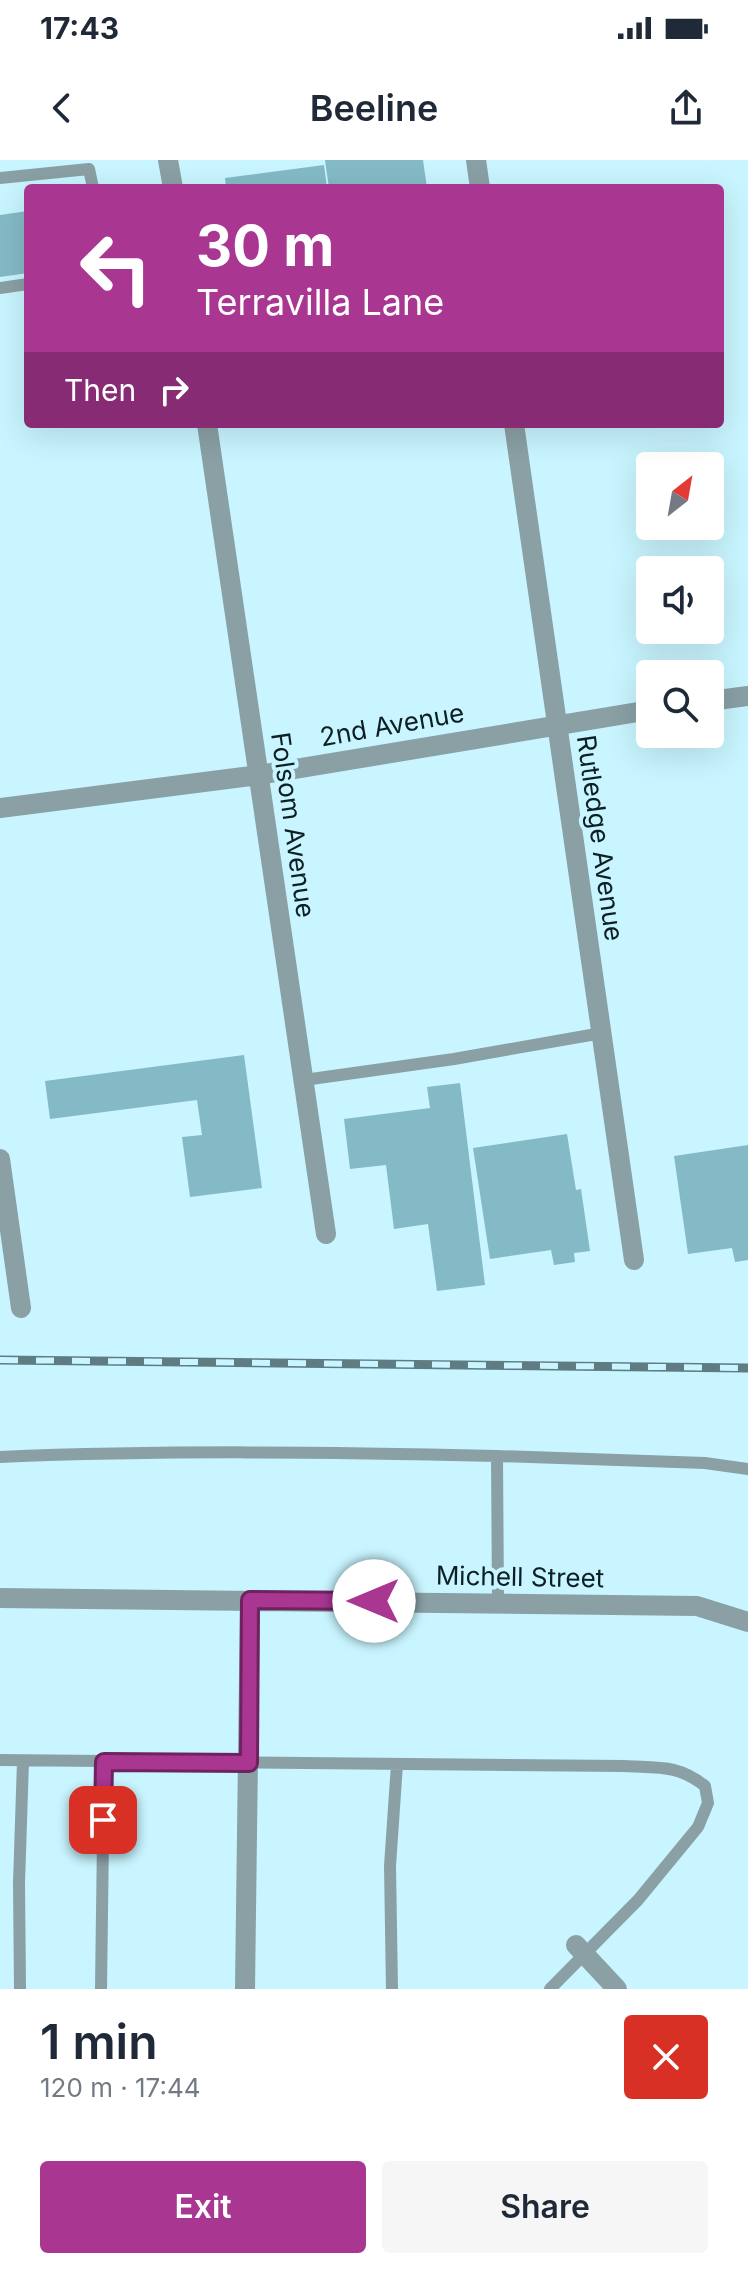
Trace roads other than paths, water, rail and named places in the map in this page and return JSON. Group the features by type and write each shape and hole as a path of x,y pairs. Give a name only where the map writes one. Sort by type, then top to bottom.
{"street":[{"path":"168,160 172,184"},
{"path":"476,160 479,184"},
{"name":"Folsom Avenue","path":"208,428 326,1234"},
{"name":"Rutledge Avenue","path":"515,428 634,1260"},
{"path":"724,699 748,696"},
{"name":"2nd Avenue","path":"0,808 259,775 636,712"},
{"path":"0,1159 21,1308"},
{"name":"Michell Street","path":"0,1598 697,1606 748,1622"},
{"path":"245,1989 250,1600"},
{"path":"581,1950 617,1989"}],"lane":[{"path":"0,178 64,166 89,169 92,184"},
{"path":"0,288 24,285"},
{"path":"304,1080 454,1059 602,1033"},
{"path":"0,1457 133,1451 303,1451 705,1463 748,1469"},
{"path":"497,1456 498,1602"},
{"path":"0,1760 668,1768 688,1773 705,1786 708,1803 698,1827 638,1900 581,1950 550,1989"},
{"path":"20,1989 23,1761"},
{"path":"101,1989 104,1762"},
{"path":"392,1989 390,1866 397,1764"}],"railway":[{"path":"0,1360 748,1368"}]}
